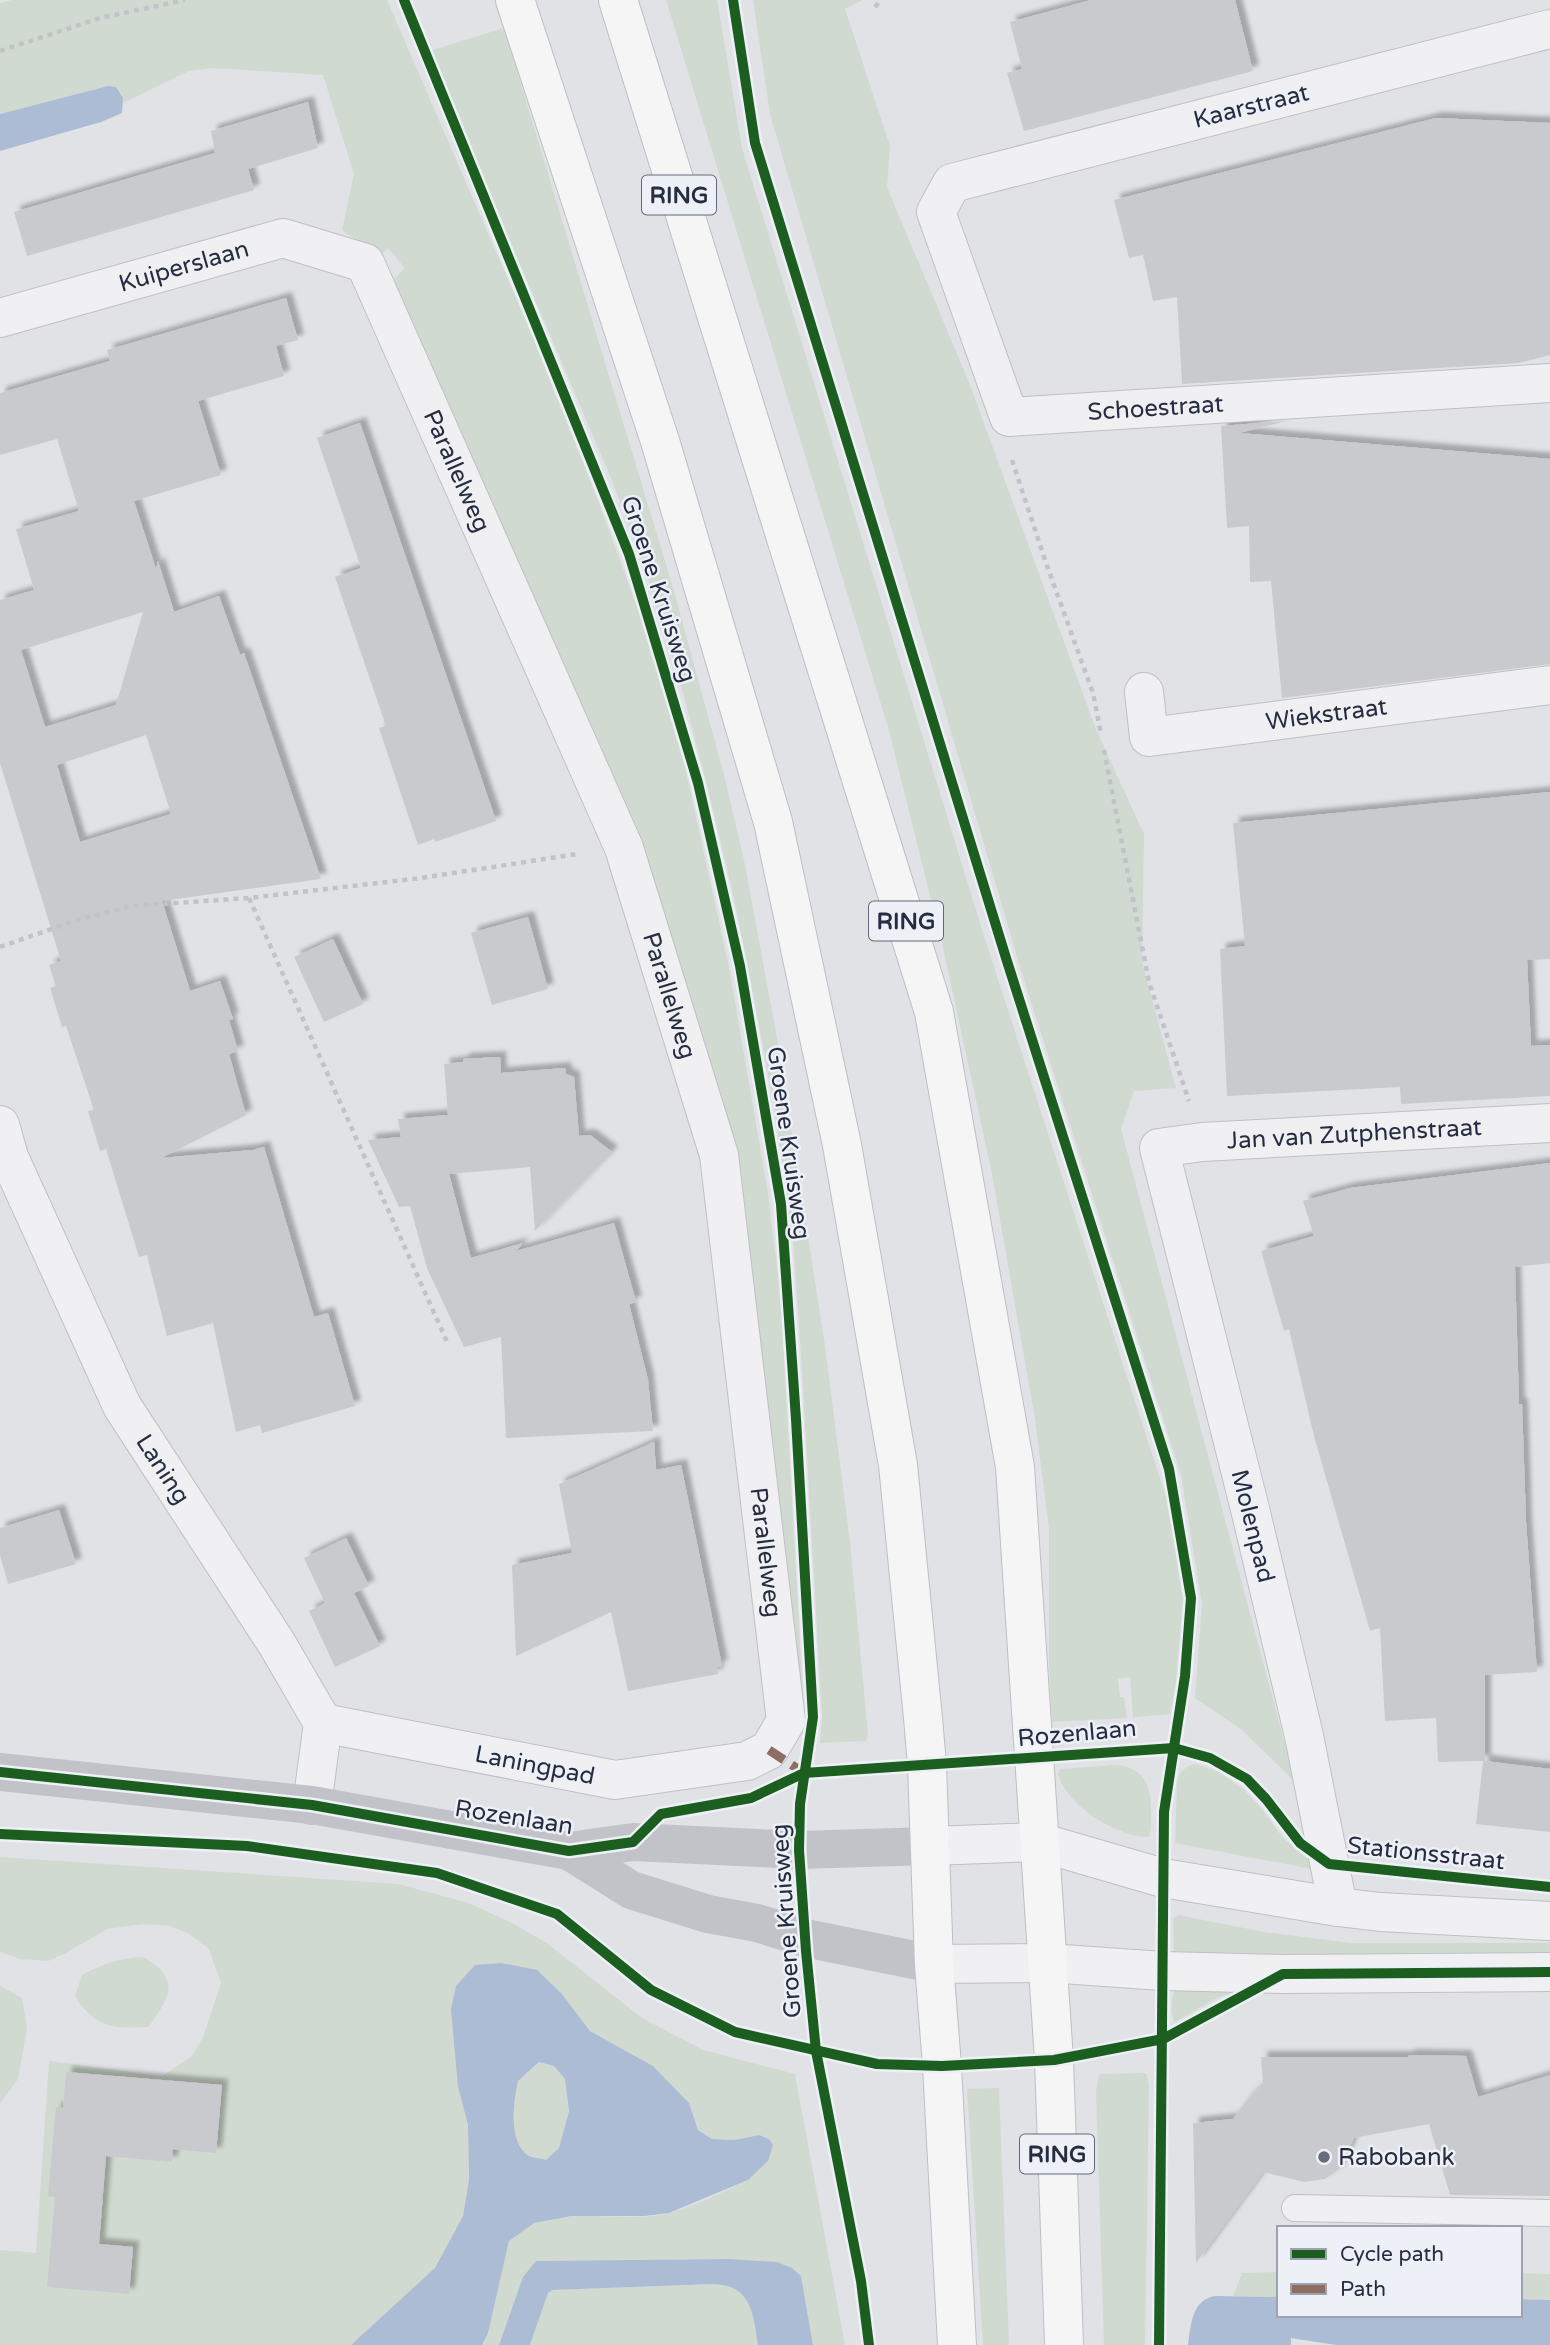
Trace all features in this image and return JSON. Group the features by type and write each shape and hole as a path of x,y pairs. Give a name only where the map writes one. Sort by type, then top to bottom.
{"main road":[{"name":"Groene Kruisweg","path":"515,0 660,441 773,822 842,1145 898,1465 927,1765 934,1964 957,2345"},
{"name":"RING","path":"618,0 934,1012 1015,1467 1054,2060 1063,2345"}],"street":[{"name":"Kaarstraat","path":"1009,417 936,212 952,183 1550,29"},
{"name":"Kuiperslaan","path":"0,318 283,238 365,263"},
{"name":"Parallelweg","path":"365,263 624,848 719,1155 786,1721 769,1750 747,1761"},
{"name":"Schoestraat","path":"1009,417 1550,383"},
{"name":"Wiekstraat","path":"1144,692 1149,737 1550,685"},
{"name":"Jan van Zutphenstraat","path":"1159,1148 1202,1142 1550,1123"},
{"name":"Laning","path":"0,1125 9,1157 122,1406 277,1644 323,1723"},
{"name":"Molenpad","path":"1159,1148 1304,1736 1338,1907"},
{"path":"312,1805 323,1723"},
{"name":"Laningpad","path":"323,1723 615,1780 747,1761"},
{"name":"Rozenlaan","path":"0,1772 312,1805 569,1851 633,1842 799,1850 930,1846"},
{"path":"930,1846 1039,1842 1163,1878 1338,1907 1380,1912 1550,1921"},
{"name":"Rozenlaan","path":"569,1851 631,1890 708,1914 757,1923 805,1938 934,1964"},
{"path":"934,1964 1048,1963 1163,1971 1270,1974 1550,1972"}],"lane":[{"path":"1295,2208 1550,2213"}],"path":[{"path":"0,51 100,18 185,0"},
{"path":"875,7 881,0"},
{"path":"1009,417 1012,458 1046,564 1093,693 1149,982 1202,1142"},
{"path":"0,947 77,920 132,906 249,898 421,878 624,848"},
{"path":"249,898 448,1344"}],"shaded area":[{"path":"12,0 387,0 529,328 597,498 646,631 685,767 729,967 768,1193 781,1300 804,1717 729,1155 392,281 405,268 388,248 377,258 342,230 354,174 323,75 213,68 189,71 123,103 123,98 108,86 0,114 0,3"},
{"path":"666,0 717,0 742,148 983,933 1169,1506 1183,1601 1176,1681 1170,1714 1133,1717 1130,1677 1118,1679 1127,1718 1052,1722 1049,1529 1035,1419 992,1174 944,952 888,727"},
{"path":"753,0 863,0 845,9 890,146 887,187 970,385 1097,732 1144,834 1142,962 1176,1088 1134,1091 1121,1129 1295,1782 1242,1730 1195,1698 1202,1604 1181,1475 1020,967 770,114"},
{"path":"504,28 674,591 744,860 778,1043 825,1346 850,1542 868,1735 866,1741 820,1743 822,1716 794,1250 775,1112 758,1020 734,898 706,781 683,693 647,575 611,478 429,51"},
{"path":"1196,1764 1219,1772 1244,1790 1283,1838 1322,1871 1175,1843 1177,1781 1184,1770"},
{"path":"1115,1765 1132,1769 1147,1784 1151,1808 1149,1837 1123,1832 1095,1818 1072,1797 1058,1774 1060,1769"},
{"path":"0,1857 398,1884 469,1903 548,1944 642,2018 703,2050 795,2074 845,2345 813,2345 801,2276 777,2262 730,2259 537,2261 523,2277 499,2345 482,2345 488,2333 509,2241 522,2231 532,2224 551,2218 652,2216 699,2203 748,2180 759,2135 735,2140 712,2139 698,2130 689,2103 653,2066 590,2031 562,1994 458,2087 468,2125 469,2179 463,2216 436,2268 351,2345 0,2345 0,2250 36,2253 49,2061 162,2076 191,2057 203,2038 221,1983 209,1949 189,1934 171,1926 143,1924 107,1929 48,1961 20,1959 0,1952"},
{"path":"1178,1915 1264,1932 1351,1943 1550,1943 1550,1957 1317,1958 1177,1952 1174,1950 1173,1919"},
{"path":"143,1957 163,1973 168,1989 167,1997 148,2027 115,2027 98,2020 82,2007 75,1996 82,1975 111,1962"},
{"path":"0,1986 22,1998 27,2028 18,2079 0,2104"},
{"path":"1175,1989 1242,1991 1219,1997 1175,2022 1172,2006"},
{"path":"540,2062 554,2066 565,2079 569,2111 559,2148 546,2160 525,2153 519,2146 514,2128 518,2081"},
{"path":"1146,2073 1149,2085 1145,2345 1104,2345 1096,2092 1099,2074"},
{"path":"999,2088 1009,2345 983,2345 967,2089"},
{"path":"1277,2272 1277,2297 1233,2296 1242,2273"},
{"path":"1522,2273 1550,2274 1550,2300 1522,2299"},
{"path":"713,2284 736,2290 743,2296 752,2312 758,2345 530,2345 548,2293 552,2290"}],"water":[{"path":"108,86 116,87 123,98 122,113 101,122 0,151 0,114"},
{"path":"501,1963 537,1970 562,1994 590,2031 653,2066 689,2103 698,2130 712,2139 735,2140 759,2135 769,2139 773,2145 768,2161 748,2180 669,2213 645,2216 571,2216 534,2223 509,2241 488,2333 482,2345 351,2345 435,2268 463,2216 469,2179 468,2125 458,2087 451,2009 456,1986 475,1965","holes":["539,2062 554,2066 565,2079 569,2111 559,2148 546,2160 527,2155 520,2146 514,2128 514,2108 518,2081"]},
{"path":"730,2259 777,2262 792,2268 801,2276 813,2345 758,2345 752,2312 743,2296 726,2286 713,2284 552,2290 548,2293 530,2345 499,2345 523,2277 536,2261"},
{"path":"1277,2297 1277,2317 1522,2317 1522,2299 1550,2300 1550,2345 1336,2345 1291,2338 1291,2345 1188,2345 1194,2314 1197,2307 1208,2298"}],"building":[{"path":"1091,0 1235,0 1253,71 1024,131 1007,73 1022,69 1010,22"},
{"path":"308,102 318,148 248,169 254,190 27,256 14,212 215,153 211,131"},
{"path":"1436,118 1550,123 1550,355 1519,363 1182,384 1177,297 1153,301 1143,255 1129,258 1114,200"},
{"path":"286,298 298,340 276,346 284,376 198,401 221,475 134,501 156,569 158,561 174,612 219,596 240,655 244,653 321,879 162,901 190,991 220,981 233,1019 229,1020 238,1051 229,1054 246,1115 161,1158 264,1147 314,1317 328,1313 355,1406 262,1433 260,1425 236,1432 213,1323 167,1336 147,1255 139,1257 106,1149 100,1151 88,1111 94,1110 66,1026 62,1027 50,988 56,986 49,965 61,961 0,763 0,600 34,590 16,529 79,511 57,439 0,455 0,393 110,361 107,350","holes":["143,612 116,705 45,727 21,650","146,735 171,814 80,842 57,765"]},
{"path":"1286,421 1239,433 1550,459 1550,664 1282,698 1271,581 1250,582 1249,526 1227,528 1221,426"},
{"path":"360,423 496,821 435,842 434,839 418,845 379,728 386,726 335,577 361,568 317,438"},
{"path":"1550,792 1550,959 1527,960 1531,1046 1550,1045 1550,1096 1401,1104 1400,1087 1227,1096 1220,949 1245,946 1233,823"},
{"path":"528,917 548,989 492,1005 471,933"},
{"path":"333,939 363,1004 324,1022 294,957"},
{"path":"500,1057 501,1073 565,1068 566,1074 574,1077 579,1136 590,1135 612,1152 535,1231 530,1167 449,1174 471,1258 523,1243 516,1251 614,1223 636,1302 629,1304 648,1380 653,1431 506,1438 501,1337 464,1347 427,1268 410,1206 399,1207 368,1140 401,1137 398,1119 448,1115 444,1064 463,1062 463,1059"},
{"path":"1550,1163 1550,1263 1515,1267 1519,1404 1522,1404 1526,1522 1537,1672 1485,1675 1485,1761 1550,1769 1550,1832 1476,1824 1483,1761 1438,1762 1436,1718 1385,1721 1380,1628 1370,1631 1314,1436 1289,1329 1284,1331 1261,1251 1314,1236 1303,1201 1350,1188"},
{"path":"654,1442 656,1470 681,1465 722,1666 717,1667 718,1674 628,1691 611,1612 516,1656 512,1565 572,1553 559,1484"},
{"path":"59,1510 76,1564 8,1584 0,1555 0,1528"},
{"path":"346,1538 369,1586 354,1593 380,1646 335,1667 309,1611 325,1603 304,1558"},
{"path":"1408,2055 1466,2056 1478,2097 1550,2075 1550,2196 1450,2195 1429,2124 1354,2138 1339,2169 1325,2179 1304,2182 1263,2172 1196,2263 1193,2123 1233,2119 1263,2084 1261,2057 1409,2057"},
{"path":"66,2072 222,2085 216,2153 173,2149 172,2162 106,2156 99,2244 133,2247 129,2294 47,2287 55,2197 48,2196 56,2107 63,2108"}],"marked path":[{"path":"769,1750 804,1773"}],"cycle path":[{"path":"404,0 629,554 698,783 740,966 781,1204 796,1419 813,1717 800,1804 799,1850 806,1951 816,2051 861,2281 869,2345"},
{"path":"733,0 755,143 1006,958 1169,1469 1191,1598 1185,1676 1164,1812 1159,2345"},
{"name":"Stationsstraat","path":"0,1772 312,1805 569,1851 633,1842 661,1814 751,1798 804,1773 1174,1748 1210,1758 1247,1779 1300,1843 1329,1864 1550,1887"},
{"path":"0,1834 247,1846 437,1873 557,1914 651,1990 735,2032 877,2064 942,2066 1054,2060 1163,2039 1283,1974 1550,1972"}],"place":[{"name":"Rabobank","path":"1324,2157"}]}
